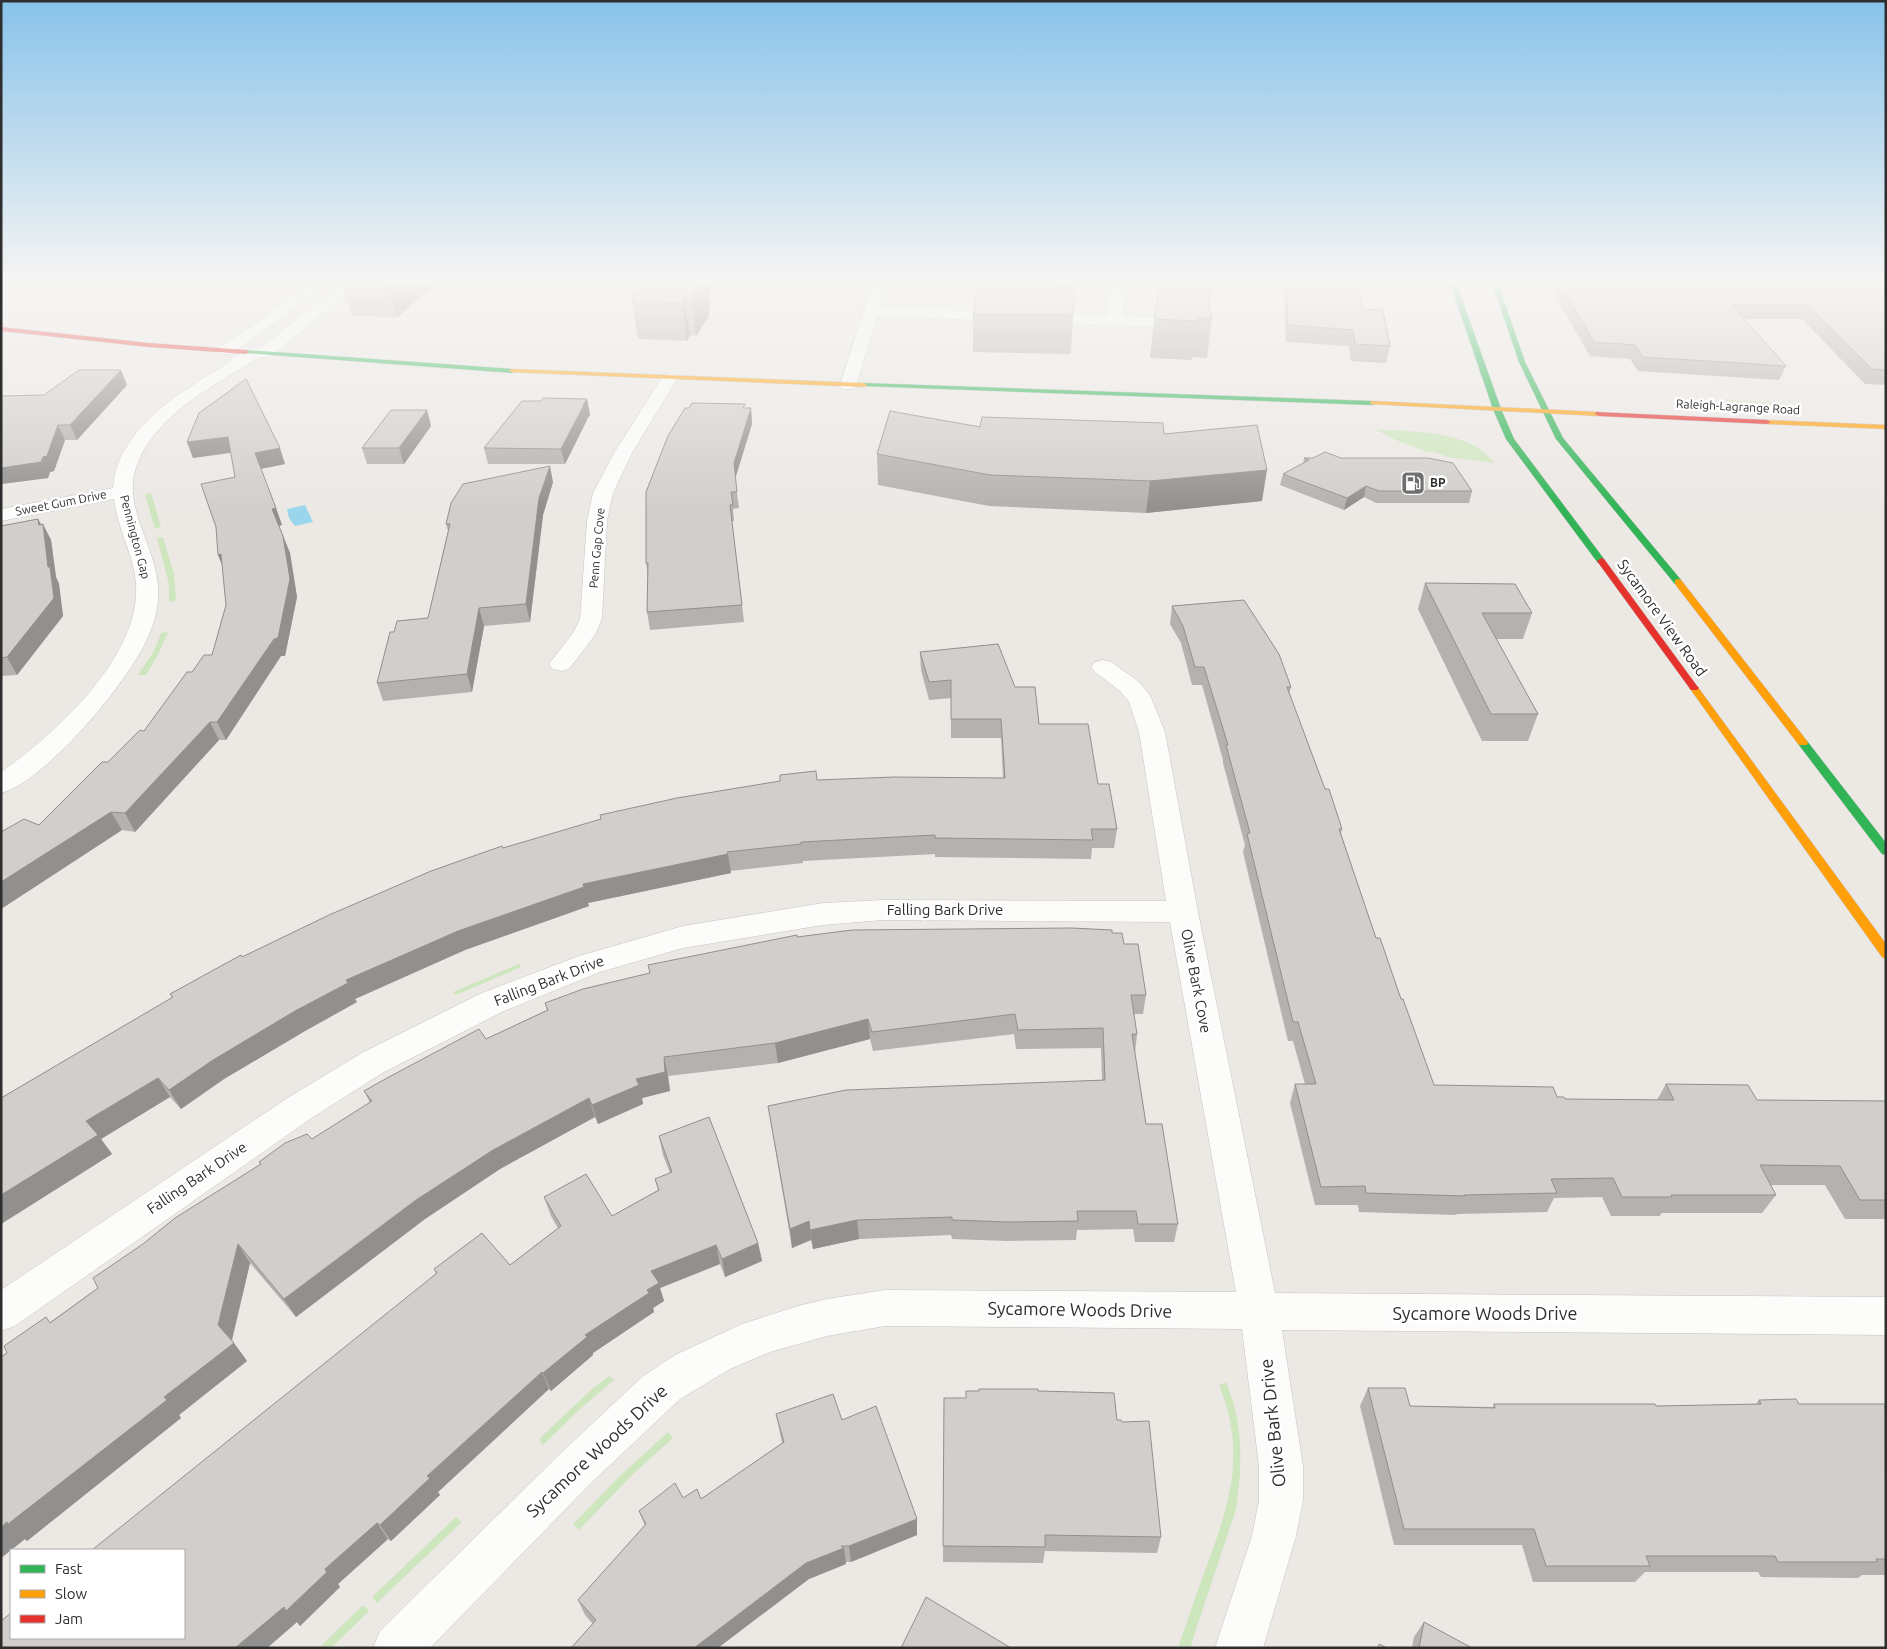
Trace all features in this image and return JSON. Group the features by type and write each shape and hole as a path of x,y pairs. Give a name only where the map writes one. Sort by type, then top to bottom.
{"main road":[{"name":"Raleigh-Lagrange Road","path":"312,357 533,373 1234,397 1886,427"},
{"name":"Sycamore View Road","path":"1483,357 1498,410 1510,439 1690,682 1886,954"},
{"path":"1520,357 1560,438 1657,555 1886,851"}],"street":[{"name":"Pennington Gap","path":"1,786 58,738 93,702 124,663 141,629 148,584 133,538 122,492 128,461 154,424 186,399 252,357"},
{"path":"848,385 857,357"},
{"name":"Penn Gap Cove","path":"561,664 584,635 591,619 597,522 603,493 622,453 668,379"},
{"name":"Sweet Gum Drive","path":"1,515 122,492"},
{"name":"Olive Bark Cove","path":"1102,667 1129,686 1141,700 1152,732 1183,912 1259,1312"},
{"name":"Falling Bark Drive","path":"1,1314 301,1107 372,1063 493,1002 590,964 683,937 823,914 883,910 1183,912"},
{"name":"Sycamore Woods Drive","path":"397,1648 599,1444 664,1386 702,1363 780,1330 821,1318 854,1311 885,1308 1886,1316"},
{"name":"Olive Bark Drive","path":"1239,1648 1274,1536 1281,1500 1281,1466 1259,1312"}],"green space":[{"path":"1725,400 1784,403 1790,407 1728,403"},
{"path":"1376,430 1423,432 1456,438 1484,452 1494,463 1448,457 1432,451 1430,453"},
{"path":"151,493 161,527 155,529 145,494"},
{"path":"163,537 174,574 176,600 169,602 169,584 157,538"},
{"path":"168,632 159,653 146,675 138,675 154,651 161,633"},
{"path":"519,964 521,967 456,995 453,992"},
{"path":"609,1376 614,1380 580,1409 543,1445 539,1439 591,1390"},
{"path":"1226,1382 1232,1398 1239,1430 1240,1480 1235,1513 1190,1648 1178,1648 1227,1505 1233,1459 1232,1435 1228,1411 1219,1385"},
{"path":"668,1432 673,1438 632,1475 579,1530 573,1524 622,1474"},
{"path":"456,1517 462,1522 377,1603 372,1597"},
{"path":"363,1605 369,1611 331,1648 319,1648"}],"water":[{"path":"305,505 313,522 295,526 289,518 287,509"}],"building":[{"path":"1643,357 1778,357 1786,366"},
{"path":"1860,357 1886,357 1886,370 1872,369"},
{"path":"79,370 121,370 70,425 58,425 47,456 43,457 41,462 1,468 1,396 44,395"},
{"path":"246,379 280,448 255,453 276,508 272,509 283,536 290,579 278,638 274,639 217,722 210,722 125,813 111,812 1,882 1,832 24,819 39,825 102,762 108,762 140,730 144,731 187,672 192,672 204,655 212,655 226,605 221,554 218,555 216,527 201,484 235,477 228,437 187,442 199,413"},
{"path":"543,398 587,399 561,449 484,448 522,401 541,401"},
{"path":"692,403 745,404 743,408 751,408 734,463 737,492 731,492 733,505 730,505 742,605 647,612 646,492 668,436 685,408 689,408"},
{"path":"391,410 427,410 399,448 362,448"},
{"path":"890,411 980,427 982,417 1163,423 1164,434 1257,425 1267,470 1150,481 990,475 877,454"},
{"path":"1325,452 1341,458 1428,458 1453,463 1472,491 1379,491 1366,486 1347,498 1283,474 1309,460 1304,458 1313,458"},
{"path":"550,466 539,498 526,604 479,608 467,674 377,683 390,632 394,632 397,621 428,618 450,524 446,524 451,503 463,484"},
{"path":"38,519 39,525 43,524 54,598 7,657 1,658 1,526"},
{"path":"1425,583 1515,584 1532,613 1482,613 1538,714 1491,714"},
{"path":"1244,600 1279,654 1291,687 1287,687 1325,789 1329,789 1342,829 1339,829 1376,938 1380,938 1434,1085 1553,1087 1557,1097 1564,1097 1565,1099 1674,1100 1666,1084 1748,1085 1757,1100 1886,1101 1886,1200 1860,1200 1840,1166 1760,1165 1776,1195 1622,1197 1613,1178 1551,1179 1557,1193 1465,1196 1366,1193 1365,1186 1321,1187 1295,1084 1316,1084 1298,1022 1293,1022 1247,834 1250,833 1226,745 1228,745 1204,667 1195,667 1183,626 1172,606"},
{"path":"998,644 1015,687 1035,687 1039,724 1088,724 1098,784 1109,784 1117,829 1091,829 1093,840 935,838 935,835 801,842 801,844 727,852 728,854 583,884 584,887 458,931 346,980 348,983 295,1011 213,1060 169,1090 158,1078 86,1121 98,1135 1,1195 1,1098 173,997 170,994 241,955 242,957 329,915 431,871 502,846 503,848 601,819 600,815 677,798 780,781 780,775 816,771 817,780 894,777 1005,778 1001,719 951,719 951,680 929,682 920,652"},
{"path":"1072,928 1112,930 1112,933 1122,933 1124,944 1138,944 1146,995 1131,995 1137,1034 1132,1034 1146,1124 1162,1124 1178,1224 1138,1224 1136,1211 1077,1211 1078,1221 1008,1222 952,1220 952,1217 857,1220 810,1230 809,1221 790,1229 768,1106 846,1090 1105,1080 1103,1028 1018,1030 1015,1014 872,1032 868,1019 775,1043 664,1057 665,1072 636,1079 639,1085 592,1105 589,1098 493,1150 416,1200 284,1299 238,1244 218,1325 234,1343 164,1397 167,1400 8,1524 7,1522 1,1527 1,1357 7,1353 4,1346 46,1317 50,1323 98,1288 93,1278 143,1244 175,1218 261,1164 259,1162 285,1143 307,1134 312,1139 372,1101 364,1091 387,1078 479,1029 486,1039 548,1010 545,1003 583,989 650,973 648,965 797,935 797,937 852,930"},
{"path":"709,1117 758,1243 722,1259 716,1245 651,1271 659,1283 647,1290 649,1293 585,1335 587,1337 542,1372 427,1476 430,1478 380,1525 377,1523 325,1569 327,1572 286,1611 284,1607 235,1648 1,1648 1,1621 10,1614 10,1639 185,1639 185,1549 93,1549 437,1273 434,1269 482,1233 510,1265 561,1226 544,1197 586,1174 612,1216 659,1190 655,1179 672,1172 659,1136"},
{"path":"1368,1388 1405,1388 1410,1406 1495,1408 1494,1404 1655,1404 1656,1406 1761,1404 1759,1400 1796,1399 1799,1404 1885,1404 1886,1559 1876,1559 1877,1562 1778,1562 1775,1556 1646,1556 1650,1566 1546,1566 1534,1529 1404,1529"},
{"path":"979,1389 1038,1389 1038,1391 1114,1393 1117,1420 1122,1422 1149,1421 1161,1537 1045,1535 1045,1547 943,1546 944,1398 966,1398 966,1391 979,1391"},
{"path":"833,1394 842,1420 876,1406 917,1519 849,1546 841,1546 844,1548 806,1563 694,1648 571,1648 596,1620 578,1600 646,1524 639,1511 675,1483 683,1498 697,1489 701,1499 784,1442 776,1414"},
{"path":"926,1597 1011,1648 901,1648"},
{"path":"1424,1622 1472,1648 1419,1648"},
{"path":"1379,1644 1387,1648 1378,1648"}],"traffic: fast":[{"path":"315,357 512,371"},
{"path":"1479,357 1497,409 1510,439 1601,561"},
{"path":"1520,357 1560,439 1678,582"},
{"path":"864,385 1372,403"},
{"path":"1803,743 1886,851"}],"traffic: slow":[{"path":"512,371 864,385"},
{"path":"1372,403 1599,414"},
{"path":"1767,422 1886,427"},
{"path":"1678,582 1803,743"},
{"path":"1694,688 1886,954"}],"traffic: jam":[{"path":"1599,414 1767,422"},
{"path":"1601,561 1694,688"}],"place":[{"name":"BP","path":"1413,483"}]}
